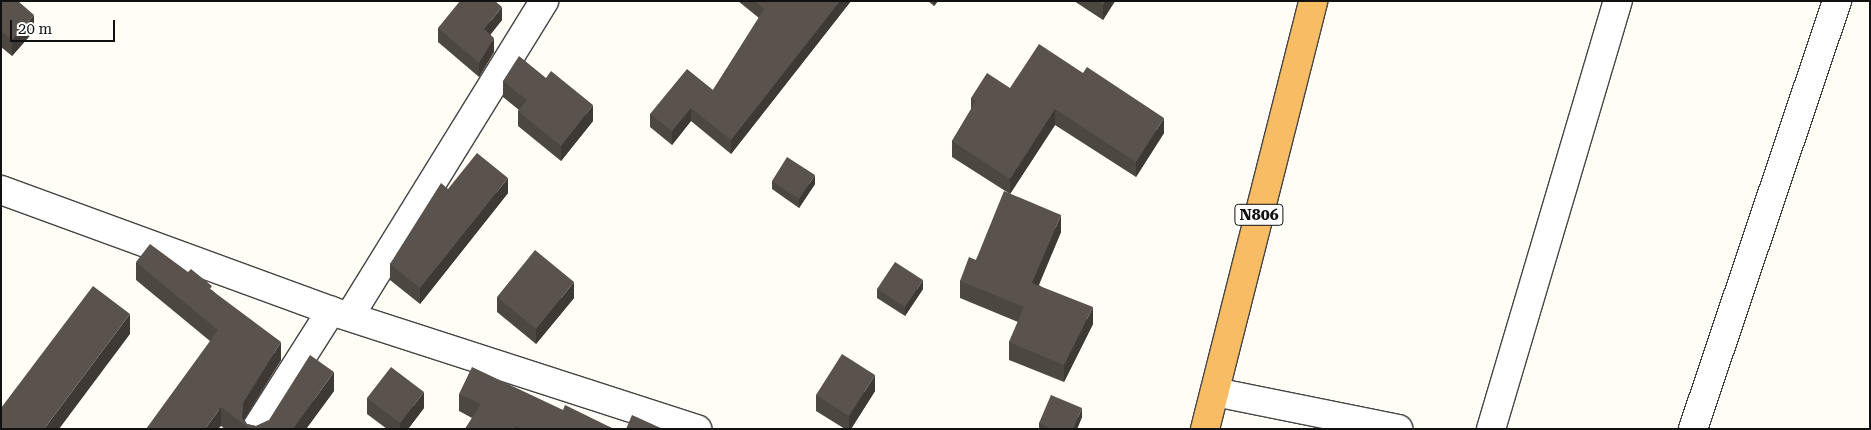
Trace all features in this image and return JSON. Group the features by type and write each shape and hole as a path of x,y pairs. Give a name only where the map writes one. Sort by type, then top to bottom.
{"highway":[{"name":"N806","path":"1205,429 1313,1"}],"street":[{"path":"256,429 342,310 544,1"},
{"path":"1491,429 1618,1"},
{"path":"1693,429 1838,1"},
{"path":"1,190 342,310 697,429"},
{"path":"1215,392 1398,429"}],"building":[{"path":"1,1 18,1 34,15 12,40 1,31"},
{"path":"460,1 495,1 502,7 484,29 494,38 479,63 438,28"},
{"path":"754,1 840,1 731,140 691,108 672,131 650,114 687,69 713,90 764,9"},
{"path":"1039,44 1083,73 1087,67 1164,118 1136,162 1055,109 1010,179 952,141 976,101 971,98 987,73 1010,88"},
{"path":"519,56 546,78 551,71 593,105 561,146 518,111 527,100 503,81"},
{"path":"477,153 508,178 420,288 390,264 441,183 448,189"},
{"path":"787,157 815,175 799,199 772,181"},
{"path":"1004,191 1061,215 1032,283 1093,307 1064,365 1009,342 1024,307 960,281 969,257 976,260"},
{"path":"150,244 188,272 191,269 212,286 210,289 281,342 243,403 242,418 247,424 256,426 269,420 310,355 334,372 293,429 250,429 221,407 205,429 146,429 218,330 136,262"},
{"path":"535,250 574,282 536,329 497,297"},
{"path":"895,262 923,280 905,307 877,289"},
{"path":"93,286 130,314 44,429 1,429 1,408"},
{"path":"842,354 875,375 849,416 816,395"},
{"path":"391,367 424,392 400,423 367,398"},
{"path":"472,367 563,410 565,405 614,429 523,429 516,426 514,429 465,429 481,404 459,394"},
{"path":"1051,395 1082,408 1073,429 1052,429 1039,423"},
{"path":"632,415 663,429 626,429"}]}
